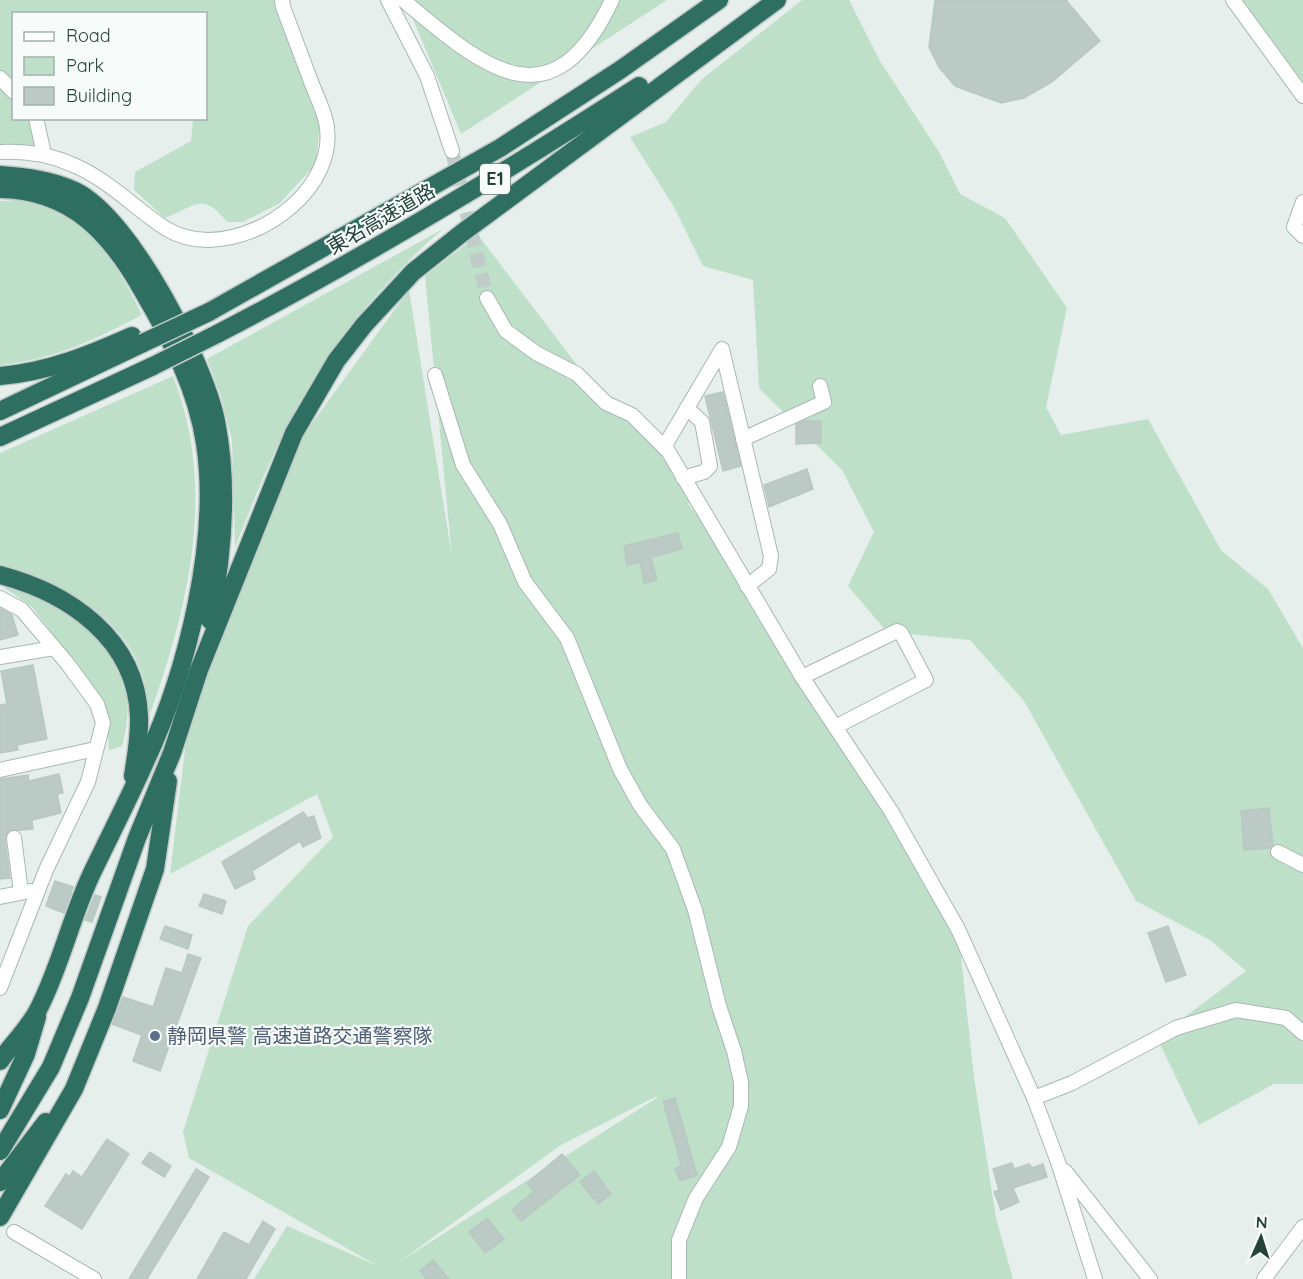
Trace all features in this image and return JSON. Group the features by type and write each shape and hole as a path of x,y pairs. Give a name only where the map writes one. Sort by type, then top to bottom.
{"highway":[{"name":"東名高速道路","path":"0,411 417,197 500,148 620,70 719,0"},
{"name":"東名高速道路","path":"0,437 217,334 374,250 492,181 643,84 760,0"},
{"path":"0,1151 51,1067 80,998 137,838 172,753 199,670 294,433 336,361 381,305 413,272 499,204 777,0"},
{"path":"0,175 38,178 77,192 107,216 148,270 195,357 216,420 224,495 220,571 199,670"},
{"path":"0,189 20,189 58,200 76,210 105,235 135,276 183,369 200,417 205,443 208,494 200,585 180,664 166,707 147,760 79,902 39,1010 26,1054 0,1110"},
{"path":"0,376 36,372 140,338"},
{"path":"0,575 34,586 77,607 102,629 122,656 136,695 139,715 130,792"},
{"path":"0,1217 74,1089 149,891 155,869 172,753"},
{"path":"0,1061 39,1010"},
{"path":"0,1070 12,1044"},
{"path":"0,1182 17,1156 74,1089"}],"street":[{"path":"0,152 44,154 72,164 98,178 167,229 188,238 206,240 237,237 285,213 305,195 319,175 326,155 327,123 282,0"},
{"path":"388,0 427,76 452,151"},
{"path":"403,0 462,49 494,68 524,74 547,73 562,66 578,53 593,36 612,0"},
{"path":"1233,0 1303,96"},
{"path":"0,78 12,91"},
{"path":"36,120 44,154"},
{"path":"1303,202 1294,227 1303,236"},
{"path":"487,298 506,331 536,353 577,374 606,403 632,415 664,447 802,677 837,726 891,811 958,929 1034,1098 1058,1162 1095,1279"},
{"path":"664,447 722,349 771,556 769,568 747,586"},
{"path":"435,375 463,465 500,525 525,582 567,638 620,769 640,805 673,849 695,910 719,1006 734,1051 741,1082 741,1107 729,1147 696,1198 679,1240 679,1279"},
{"path":"743,439 824,402 820,386"},
{"path":"683,478 704,472 710,466 702,422 687,408"},
{"path":"0,598 22,610 54,648 97,704 103,723 88,782 38,890 0,988"},
{"path":"802,677 897,631 901,633 926,680 837,726"},
{"path":"0,657 54,648"},
{"path":"0,770 95,749"},
{"path":"14,838 21,892"},
{"path":"1278,852 1303,865"},
{"path":"0,897 38,890"},
{"path":"1034,1098 1072,1083 1176,1028 1236,1010 1286,1018 1303,1033"},
{"path":"1058,1162 1150,1279"},
{"path":"1264,1279 1303,1227"},
{"path":"14,1232 94,1279"}],"green space":[{"path":"0,0 274,0 320,121 316,164 280,203 243,222 227,222 212,207 205,204 192,206 165,218 134,190 135,172 191,141 193,120 207,120 207,12 12,12 12,120 30,120 36,147 0,148"},
{"path":"405,0 667,0 461,134"},
{"path":"802,0 849,0 880,61 939,152 960,194 1005,218 1067,308 1046,407 1061,435 1148,419 1221,550 1268,589 1303,648 1303,1084 1274,1084 1199,1125 1157,1038 1246,971 1210,940 1136,901 1024,701 970,640 887,632 848,586 874,532 842,470 759,388 753,280 703,266 674,207 630,137 666,122 701,80"},
{"path":"1234,0 1303,0 1303,91"},
{"path":"21,200 64,216 96,242 121,275 142,315 74,347 39,358 0,365 0,201"},
{"path":"443,229 396,273 375,297 336,346 318,373 279,443 235,547 232,440 221,396 207,359"},
{"path":"478,235 606,403 662,446 695,499 688,504 735,564 958,929 974,1077 996,1218 1013,1279 254,1279 287,1226 378,1266 189,1158 183,1132 248,926 333,837 317,794 170,874 192,692 299,441 409,290 452,557 425,276","holes":["658,1097 399,1262 561,1145"]},
{"path":"173,376 186,418 193,461 195,503 193,546 176,631 150,714 144,682 134,655 105,619 66,592 0,565 0,453"},
{"path":"2,586 61,606 85,624 111,653 125,687 127,725 122,746 109,750 106,715 96,690 32,607"}],"building":[{"path":"935,0 1066,0 1100,41 1052,82 1024,98 1001,103 955,86 939,67 929,47"},
{"path":"723,392 741,466 723,471 705,396"},
{"path":"803,421 821,421 821,443 796,444 796,425"},
{"path":"807,469 813,489 769,507 764,485"},
{"path":"678,533 682,549 651,557 657,580 644,583 640,562 627,565 624,546"},
{"path":"0,608 12,615 18,635 0,640"},
{"path":"33,665 47,739 17,745 18,750 0,753 0,705 7,704 1,671"},
{"path":"59,774 63,793 57,794 61,813 32,820 33,829 8,831 5,839 10,878 0,879 0,779 28,775 29,781"},
{"path":"1269,808 1273,845 1270,848 1244,850 1241,811"},
{"path":"303,812 308,818 314,816 321,838 303,847 300,841 252,871 255,879 235,889 222,862"},
{"path":"55,881 73,887 64,913 46,906"},
{"path":"204,894 226,901 222,914 199,906"},
{"path":"95,895 101,897 92,922 85,920"},
{"path":"165,926 192,935 188,949 160,939"},
{"path":"1168,926 1186,975 1166,982 1148,933"},
{"path":"188,954 201,958 160,1071 133,1061 142,1035 112,1024 123,997 153,1007 166,968 182,973"},
{"path":"675,1098 697,1175 680,1181 675,1169 681,1165 663,1101"},
{"path":"107,1139 129,1154 82,1229 45,1206 66,1174 69,1177 73,1171 82,1177"},
{"path":"150,1152 171,1166 164,1177 142,1163"},
{"path":"562,1154 580,1175 521,1221 512,1210 534,1191 527,1183"},
{"path":"1012,1163 1014,1169 1029,1164 1032,1168 1043,1164 1047,1177 1013,1188 1019,1202 1001,1210 994,1192 999,1190 993,1169"},
{"path":"196,1169 209,1177 147,1279 129,1279"},
{"path":"594,1171 611,1194 598,1204 580,1182"},
{"path":"487,1218 504,1239 485,1253 469,1232"},
{"path":"263,1221 275,1229 246,1279 197,1279 224,1232 249,1245"},
{"path":"433,1260 449,1279 426,1279 420,1271"}],"tunnel":[{"path":"452,151 487,298"}],"place":[{"name":"静岡県警 高速道路交通警察隊","path":"155,1036"}]}
